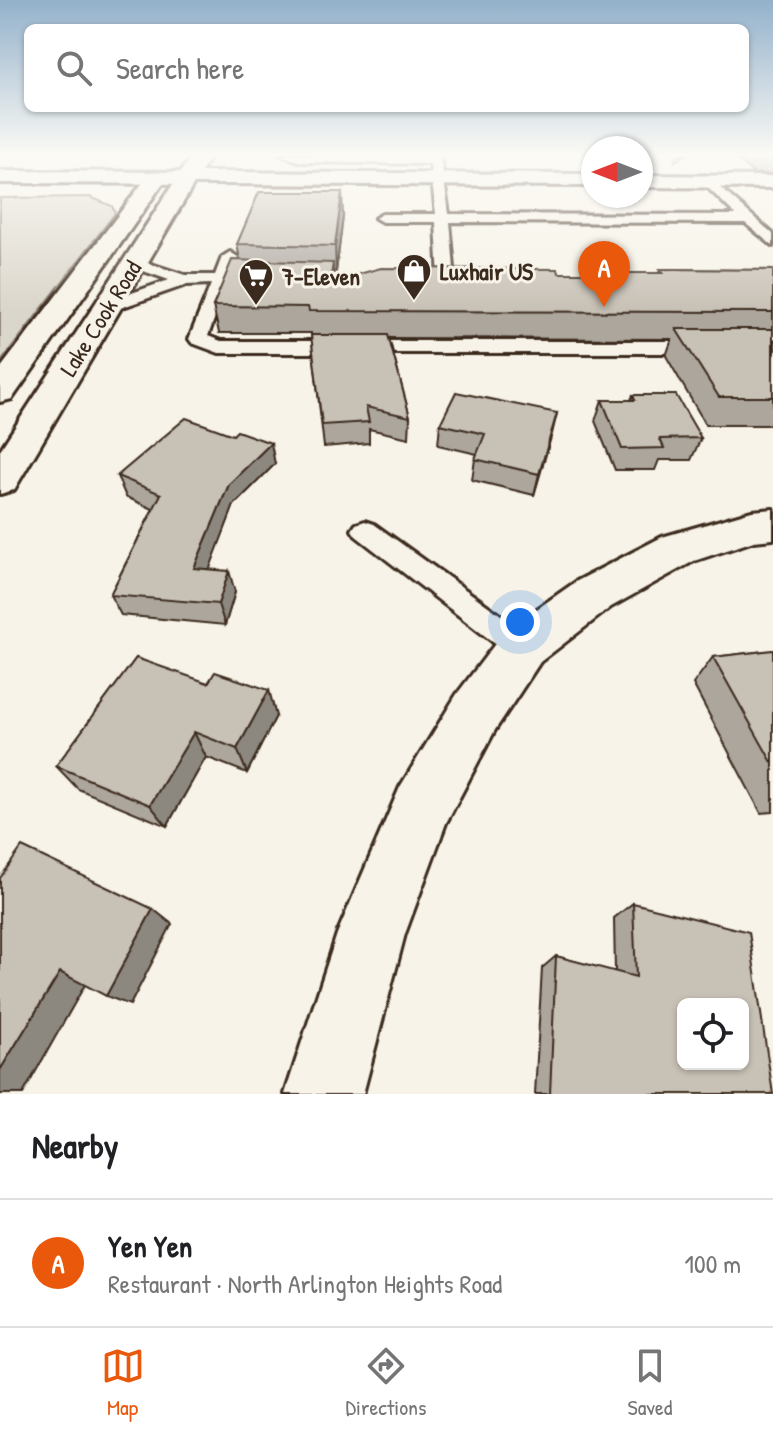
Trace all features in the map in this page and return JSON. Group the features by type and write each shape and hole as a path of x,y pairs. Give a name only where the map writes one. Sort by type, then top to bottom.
{"main road":[{"name":"Lake Cook Road","path":"0,392 150,206"},
{"name":"Lake Cook Road","path":"0,481 134,263 160,206"},
{"path":"324,1094 371,934 421,808 476,712 522,647 594,594 678,549 752,526 773,524"}],"lane":[{"path":"439,206 447,280"},
{"path":"736,206 773,242"},
{"path":"382,218 750,219"},
{"path":"230,257 198,339 219,347 773,347"},
{"path":"134,263 184,280"},
{"path":"106,308 184,280 220,277 274,279"},
{"path":"365,530 522,647"}],"shaded area":[{"path":"0,206 112,206 115,213 0,363"}],"building":[{"path":"253,206 340,206 335,246 237,244"},
{"path":"232,260 333,263 330,282 381,268 558,269 559,273 663,273 660,269 773,270 773,312 309,311 308,307 213,306"},
{"path":"676,329 773,329 773,397 719,397"},
{"path":"311,335 388,335 410,417 366,407 369,422 322,425"},
{"path":"456,392 557,413 539,474 475,459 485,434 440,424"},
{"path":"633,395 676,395 701,438 660,439 664,448 622,449 602,400 635,400"},
{"path":"186,418 233,435 237,431 271,443 229,484 194,568 229,571 218,604 110,595 161,494 117,476"},
{"path":"773,650 773,764 713,657"},
{"path":"136,658 208,683 215,672 269,690 237,749 194,732 150,805 56,766"},
{"path":"22,847 153,909 106,996 60,972 0,1070 0,878"},
{"path":"633,903 749,932 773,1094 550,1094 556,956 636,977"}],"place":[{"name":"Luxhair US","path":"414,302"},
{"name":"7-Eleven","path":"256,307"},
{"name":"Yen Yen","path":"604,307"}]}
